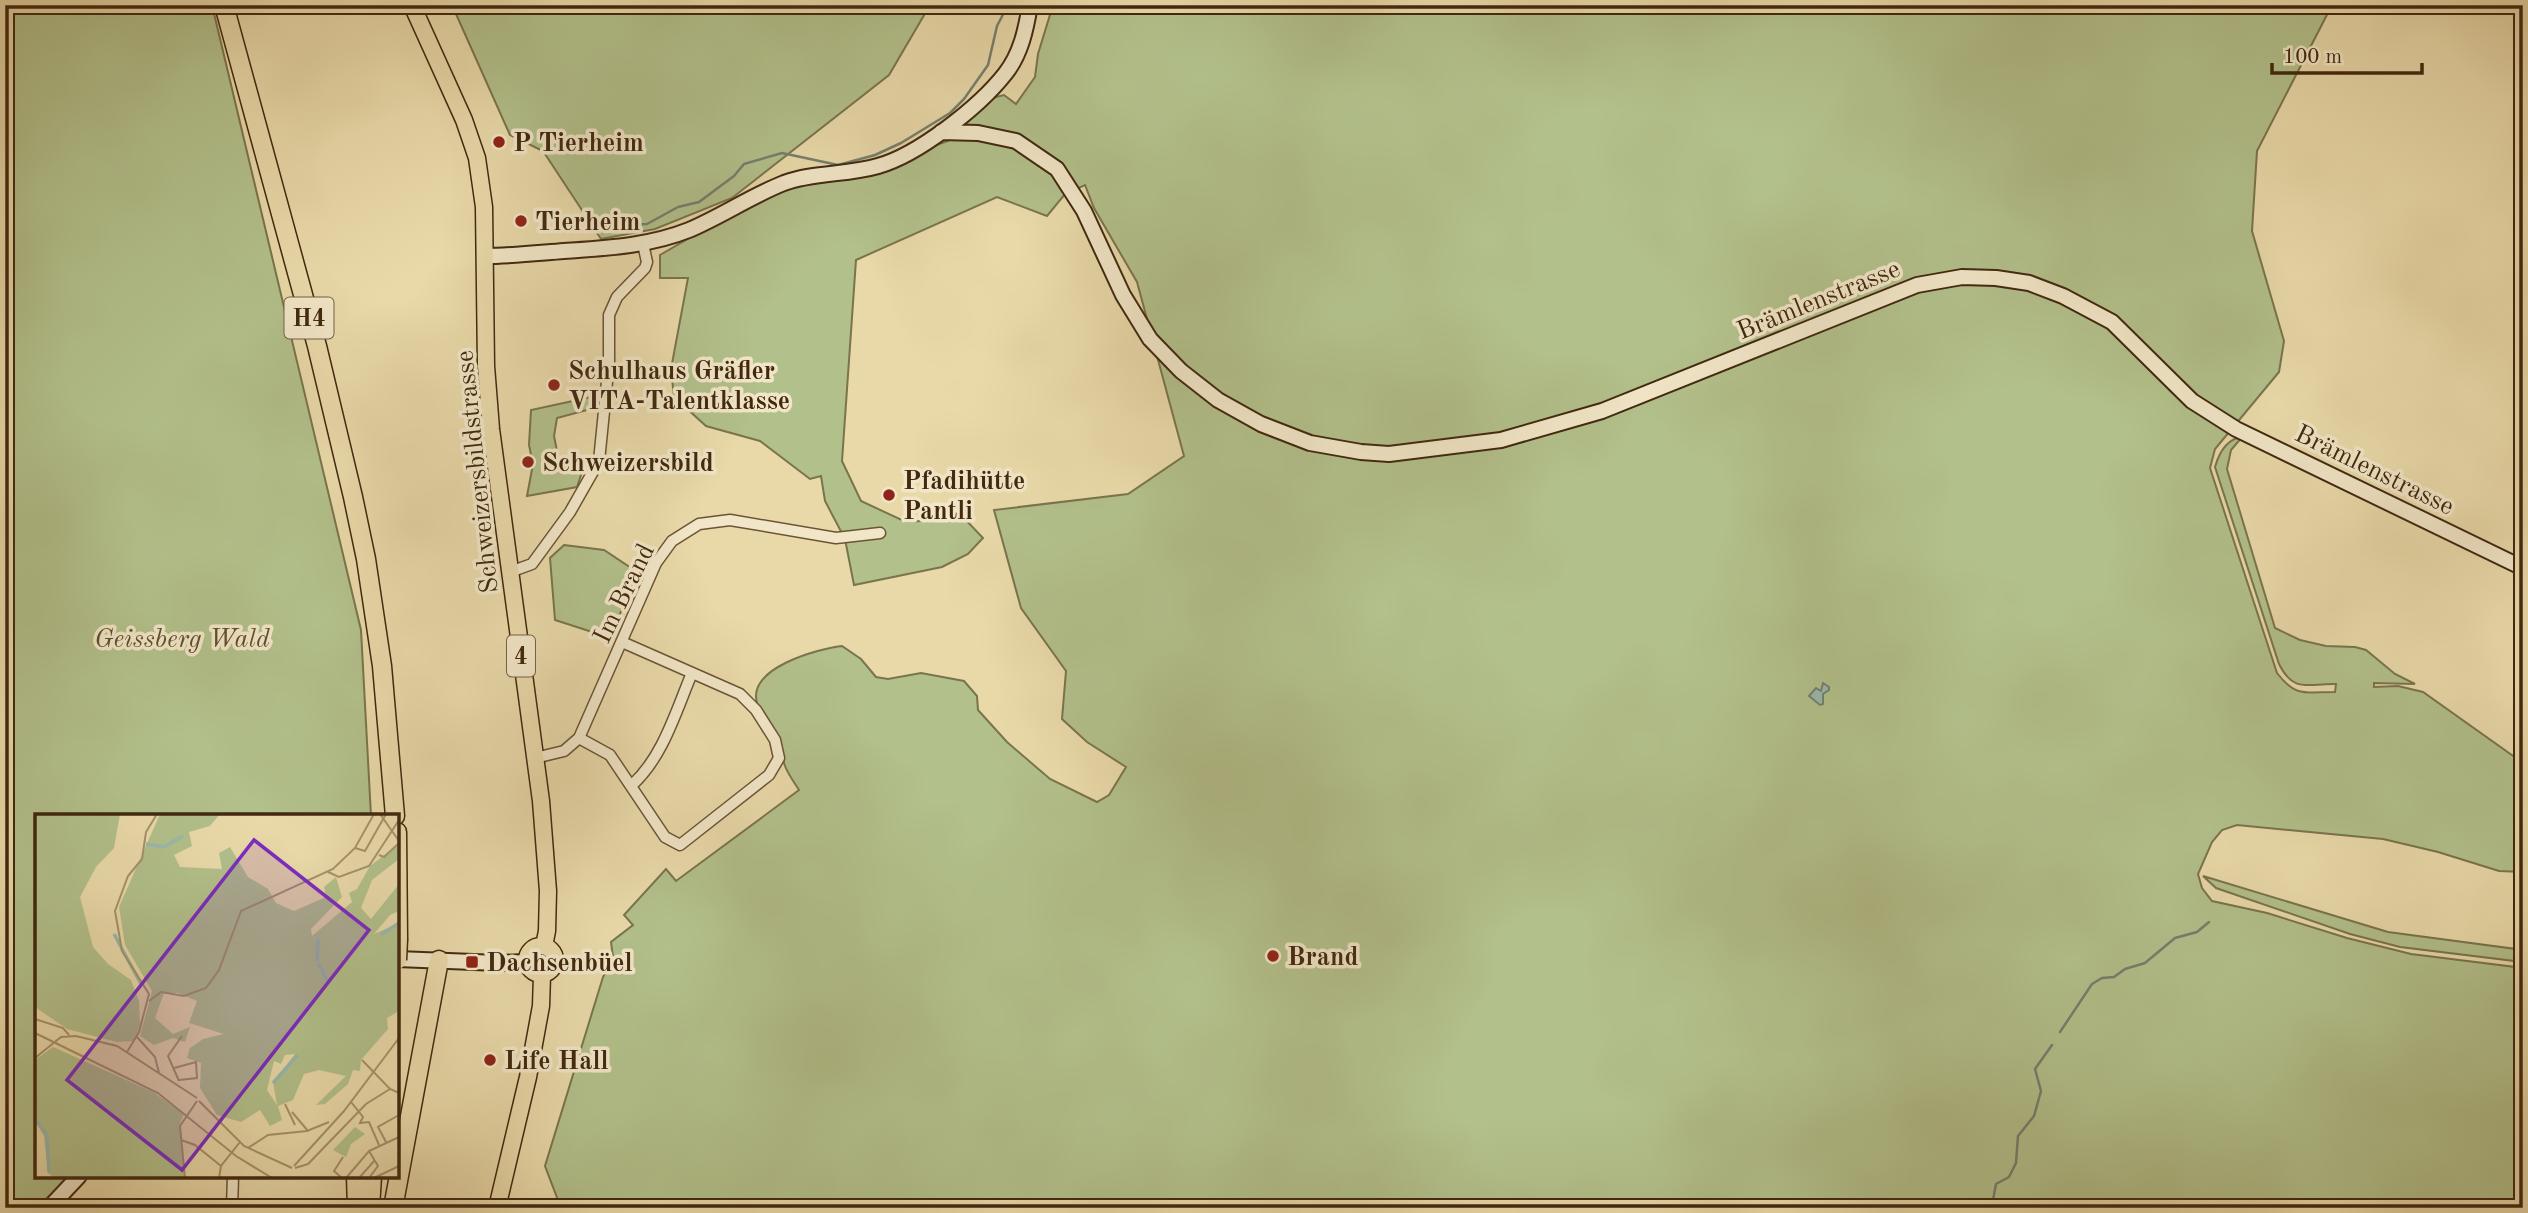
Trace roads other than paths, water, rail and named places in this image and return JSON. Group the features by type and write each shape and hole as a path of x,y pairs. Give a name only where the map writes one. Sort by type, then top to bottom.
{"highway":[{"name":"H4","path":"224,5 317,346 353,497 378,635 394,810"},
{"path":"399,1176 439,960"},
{"path":"356,1178 357,1208"},
{"path":"370,1208 372,1178"},
{"path":"379,1208 382,1178"},
{"path":"393,1208 399,1178"}],"main road":[{"name":"Schweizersbildstrasse","path":"412,5 456,101 477,158 484,207 486,366 491,429 535,758 548,891 544,946"},
{"path":"542,975 534,973 527,962 531,950 544,946"},
{"name":"4","path":"497,1208 528,1077 541,1006 542,975 550,972 555,962 553,952 544,946"}],"street":[{"path":"485,256 643,244 688,230 785,183 880,166 908,153 941,132 1006,73 1025,36 1030,5"},
{"name":"Brämlenstrasse","path":"941,132 978,133 1016,141 1056,169 1084,211 1123,295 1150,339 1181,371 1218,400 1261,424 1310,443 1361,453 1389,454 1501,440 1602,411 1917,285 1962,277 1996,278 2029,283 2063,296 2112,322 2192,401 2236,429 2523,568"},
{"path":"509,572 532,564 570,512 599,461 609,362 609,315 617,297 645,268 647,262 643,244"},
{"name":"Im Brand","path":"579,738 656,563 672,541 699,524 730,520 836,538 880,533"},
{"path":"535,758 564,751 579,738 610,755 665,837 680,845 769,775 779,758 775,740 757,710 740,694 622,642"},
{"path":"632,785 645,773 660,748 692,673"},
{"path":"399,959 510,964 527,962"},
{"path":"49,1208 77,1178"},
{"path":"232,1208 233,1178"}],"water":[{"path":"1823,683 1829,690 1823,694 1823,704 1820,705 1809,696 1816,688 1821,691"}],"waterway":[{"path":"606,226 647,224 678,207 699,202 734,176 744,164 782,153 838,165 875,155 901,143 950,113 964,99 988,65 997,26 1008,5"},
{"path":"2060,1032 2092,984 2145,963 2175,938 2197,932 2209,922"},
{"path":"1985,1208 1993,1200 1996,1184 2009,1177 2016,1163 2018,1136 2034,1116 2041,1091 2035,1069 2052,1045"}],"place":[{"name":"P Tierheim","path":"499,142"},
{"name":"Tierheim","path":"521,221"},
{"name":"Schulhaus Gräfler VITA-Talentklasse","path":"554,385"},
{"name":"Schweizersbild","path":"528,462"},
{"name":"Pfadihütte Pantli","path":"889,495"},
{"name":"Brand","path":"1273,956"},
{"name":"Dachsenbüel","path":"472,962"},
{"name":"Life Hall","path":"490,1060"}],"park label":[{"name":"Geissberg Wald","path":"182,638"}]}
